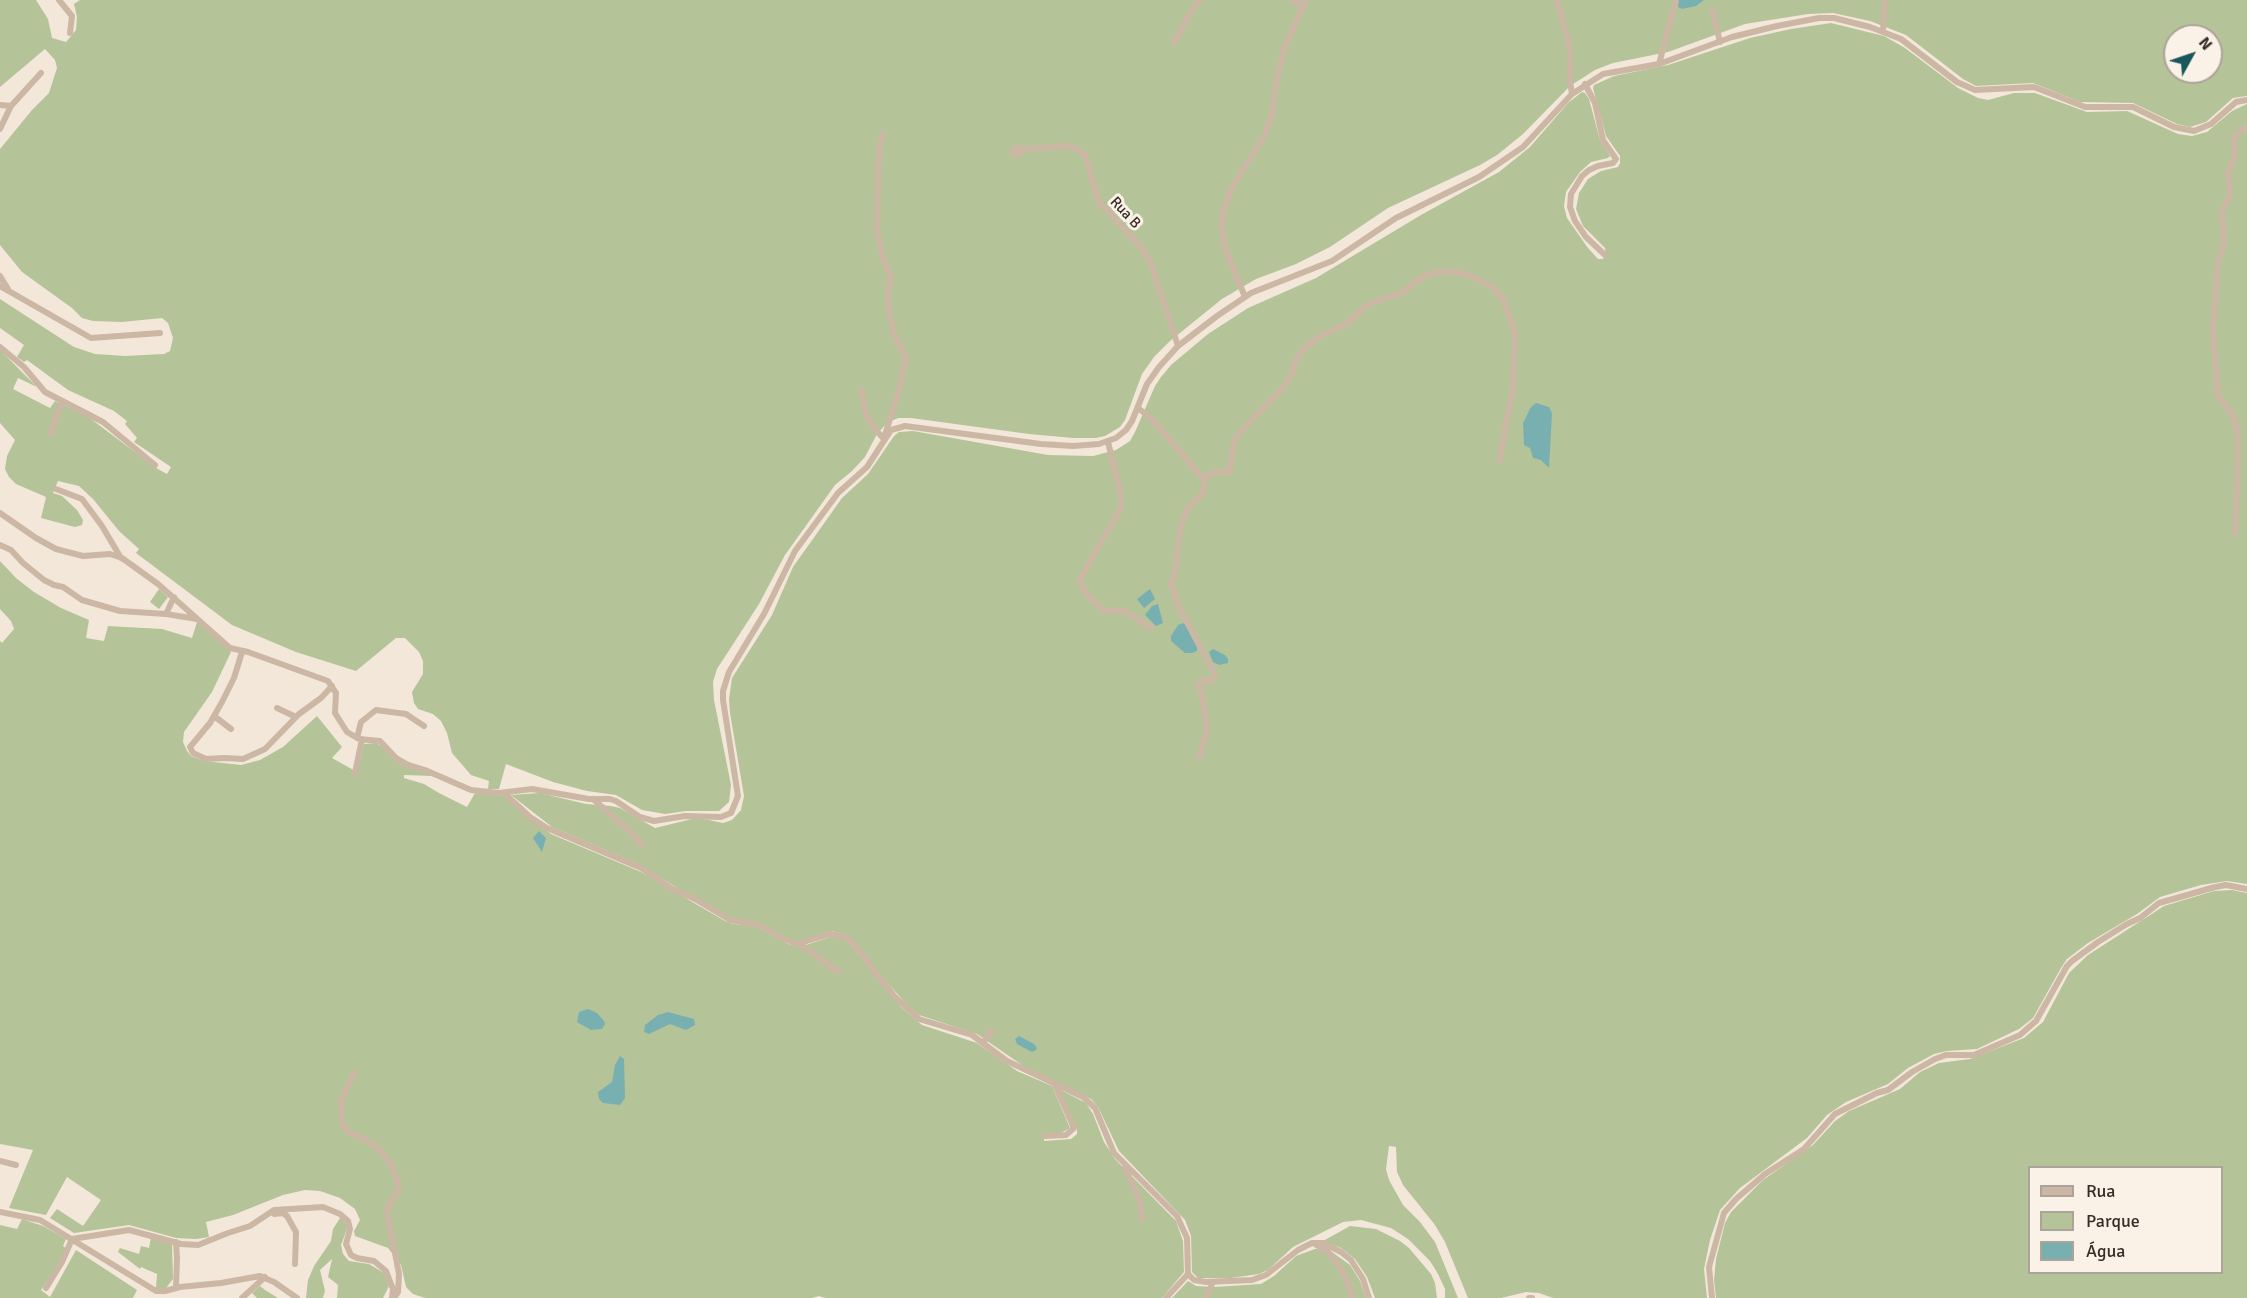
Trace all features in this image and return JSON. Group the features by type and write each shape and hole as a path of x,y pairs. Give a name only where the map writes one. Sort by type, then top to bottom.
{"street":[{"path":"59,0 72,16 70,33"},
{"path":"1174,43 1192,8 1200,0"},
{"path":"1245,297 1225,248 1223,213 1231,189 1266,133 1284,49 1305,3 1292,0"},
{"path":"1557,0 1570,49 1572,94"},
{"path":"1659,64 1676,0"},
{"path":"1883,31 1885,0"},
{"path":"1712,10 1720,42"},
{"path":"0,513 56,549 83,556 110,554 122,558 174,597 228,647 326,680 336,693 334,710 337,719 347,732 360,739 377,740 385,744 400,761 468,789 501,793 532,789 616,801 640,817 654,821 685,816 720,818 731,813 738,796 723,700 723,691 729,672 764,614 795,551 838,493 867,467 891,430 905,426 1041,444 1083,446 1108,442 1126,430 1152,376 1179,346 1245,297 1332,261 1396,218 1488,172 1522,147 1572,94 1585,84 1610,71 1659,64 1720,42 1778,26 1827,18 1843,19 1883,31 1916,48 1957,82 1982,91 2034,87 2085,107 2133,107 2174,127 2188,131 2205,128 2236,102 2247,100"},
{"path":"0,129 11,106 41,73"},
{"path":"1585,84 1595,103 1603,140 1616,159 1613,163 1589,170 1582,176 1571,194 1570,207 1575,221 1586,237 1605,255"},
{"path":"0,105 11,106"},
{"path":"2235,534 2238,432 2233,416 2218,395 2213,320 2218,263 2224,243 2222,211 2230,195 2228,173 2235,156 2234,137 2247,127"},
{"path":"883,134 879,147 877,231 883,259 891,276 888,293 889,313 896,339 906,358 900,387 886,425 884,439"},
{"name":"Rua B","path":"1021,149 1068,146 1078,149 1085,155 1099,202 1140,246 1149,259 1179,346"},
{"path":"1204,478 1214,472 1230,472 1233,446 1237,436 1286,384 1293,372 1296,358 1308,345 1322,335 1348,323 1368,304 1400,294 1424,276 1445,271 1465,274 1492,286 1503,299 1515,332 1513,390 1500,462"},
{"path":"0,276 9,289"},
{"path":"0,286 9,289 91,338 159,333"},
{"path":"0,347 24,367 45,392 63,403 90,414 155,465"},
{"path":"861,390 866,414 884,439"},
{"path":"51,434 63,403"},
{"path":"1138,408 1154,420 1204,478 1205,483 1202,495 1191,504 1184,516 1171,584 1180,609 1215,675 1212,681 1201,680 1198,683 1207,729 1199,759"},
{"path":"1108,442 1122,501 1118,516 1082,577 1082,588 1105,611 1125,611 1151,628"},
{"path":"56,489 81,498 122,558"},
{"path":"0,545 11,550 23,563 48,582 65,588 82,600 120,611 199,619"},
{"path":"166,614 174,597"},
{"path":"242,652 234,678 214,716 190,748 194,753 210,760 243,759 263,750 332,686"},
{"path":"277,708 296,717"},
{"path":"355,773 361,722 376,710 392,714 406,714 424,726"},
{"path":"214,716 231,729"},
{"path":"501,793 547,828 641,868 723,917 759,925 784,939 799,944 839,972"},
{"path":"592,799 631,832 642,846"},
{"path":"1712,1298 1709,1267 1724,1214 1736,1199 1765,1174 1804,1149 1835,1114 1877,1093 1888,1090 1912,1072 1935,1059 1946,1055 1974,1055 2020,1035 2036,1022 2064,971 2072,961 2097,942 2140,918 2159,903 2226,885 2247,889"},
{"path":"799,944 831,934 844,936 852,942 910,1013 930,1024 972,1035 1007,1061 1083,1097 1095,1108 1110,1145 1124,1164 1165,1203 1183,1226 1187,1238 1188,1274 1194,1280 1213,1282 1252,1280 1271,1272 1289,1255 1312,1243 1323,1243 1351,1260 1363,1279 1370,1298"},
{"path":"983,1043 992,1029"},
{"path":"354,1073 341,1101 342,1125 347,1131 363,1138 380,1150 391,1165 399,1185 387,1212 399,1274 398,1292 393,1298"},
{"path":"1046,1136 1066,1135 1074,1128 1054,1083"},
{"path":"0,1161 16,1165"},
{"path":"1124,1164 1140,1201 1142,1220"},
{"path":"72,1239 127,1230 191,1245 202,1244 252,1225 278,1209 318,1206 340,1214 350,1224 346,1242 349,1252 356,1258 374,1261 384,1268 392,1285 393,1298"},
{"path":"0,1212 40,1220 162,1296 173,1289 256,1276 265,1277 297,1298"},
{"path":"262,1218 280,1213 288,1217 297,1233 295,1264"},
{"path":"46,1288 62,1262 72,1239"},
{"path":"173,1289 177,1257 176,1242"},
{"path":"1312,1243 1334,1258 1347,1280 1352,1298"},
{"path":"1166,1298 1188,1274"},
{"path":"242,1298 265,1277"},
{"path":"1206,1298 1213,1282"}],"green space":[{"path":"0,0 36,0 48,19 52,38 66,42 76,30 77,17 74,4 80,0 2247,0 2247,96 2233,98 2206,122 2190,127 2177,124 2133,103 2080,102 2033,83 1976,86 1963,79 1906,35 1870,21 1833,13 1808,14 1745,24 1668,52 1613,63 1595,70 1570,86 1523,134 1497,155 1388,208 1330,247 1296,264 1256,279 1222,299 1154,357 1142,374 1125,420 1120,427 1105,436 1073,438 1029,434 911,418 898,418 887,423 877,434 865,457 835,485 785,555 759,604 717,669 713,682 714,700 731,785 729,802 719,811 686,811 665,814 642,810 616,795 587,791 553,782 506,764 499,789 488,789 489,781 471,775 452,753 441,721 433,714 418,709 414,703 412,692 423,674 423,661 419,652 405,638 396,638 356,671 296,652 232,625 136,553 139,549 119,531 93,499 79,486 58,481 53,493 62,496 77,510 83,520 82,525 75,527 41,518 46,497 16,484 5,469 7,456 15,440 0,423 0,350 37,387 18,378 13,389 50,408 55,401 87,416 156,468 167,474 171,467 134,442 137,438 125,424 127,421 114,411 68,390 27,360 24,362 17,357 24,345 0,328 0,299 74,347 95,354 125,356 164,354 170,351 173,338 168,323 162,318 122,322 93,321 82,318 72,308 22,272 0,245 0,149 49,93 57,68 55,60 45,49 0,87"},
{"path":"1831,23 1884,36 1905,48 1958,88 1978,98 1988,100 2014,93 2035,93 2087,112 2127,111 2178,134 2192,136 2207,132 2232,111 2247,104 2247,884 2227,881 2201,885 2160,897 2067,959 2033,1018 2019,1029 1977,1049 1934,1054 1908,1068 1888,1084 1846,1102 1827,1115 1807,1138 1740,1188 1720,1210 1704,1269 1707,1298 1553,1298 1539,1293 1526,1292 1501,1298 1468,1298 1445,1242 1435,1225 1403,1185 1397,1172 1396,1147 1389,1146 1386,1169 1389,1180 1403,1205 1435,1242 1458,1298 1445,1298 1445,1289 1430,1261 1408,1239 1391,1228 1361,1220 1343,1222 1293,1247 1268,1270 1259,1274 1231,1278 1198,1278 1192,1272 1191,1236 1185,1220 1119,1151 1098,1107 1091,1099 1022,1065 977,1034 919,1015 842,933 831,931 799,942 724,916 636,863 552,827 511,795 540,793 586,804 620,808 655,828 692,819 723,823 732,820 741,810 744,796 730,713 732,678 772,615 793,567 842,498 868,474 899,432 913,431 1048,455 1093,456 1116,450 1130,441 1161,377 1171,365 1208,334 1248,308 1316,278 1421,215 1499,172 1530,147 1568,103 1582,92 1589,99 1600,140 1610,156 1591,162 1580,172 1566,192 1564,206 1567,218 1588,248 1598,259 1603,259 1606,255 1605,248 1583,226 1576,209 1579,193 1588,179 1601,171 1618,167 1620,163 1620,156 1606,136 1594,85 1614,76 1668,65 1750,38"},
{"path":"0,561 34,592 61,608 89,620 86,638 104,641 108,626 162,629 192,638 197,622 231,652 212,692 184,732 183,742 191,756 204,761 241,765 260,760 283,747 317,716 342,747 332,758 357,772 364,744 376,743 433,776 404,775 404,778 424,784 467,807 475,793 504,796 551,834 641,872 725,921 755,926 788,944 800,947 833,936 842,938 850,944 901,1007 922,1025 977,1043 1017,1071 1052,1086 1070,1128 1059,1134 1044,1135 1044,1141 1071,1139 1077,1134 1077,1128 1059,1089 1086,1103 1104,1142 1115,1159 1176,1221 1183,1241 1184,1272 1162,1298 825,1298 819,1296 812,1298 425,1298 413,1294 406,1287 401,1265 388,1248 355,1236 354,1231 360,1220 355,1209 340,1198 320,1191 305,1190 283,1195 233,1215 206,1222 209,1237 196,1239 176,1238 129,1225 74,1233 50,1218 57,1209 83,1226 101,1200 67,1177 46,1215 9,1208 33,1150 0,1144 0,641 2,643 14,629 11,621 0,609"},
{"path":"159,589 168,597 159,609 150,602"},
{"path":"2232,890 2247,893 2247,1298 1716,1298 1714,1280 1716,1259 1725,1223 1731,1212 1763,1180 1813,1145 1835,1121 1849,1111 1900,1089 1920,1072 1939,1063 1970,1059 2024,1038 2043,1022 2069,973 2088,955 2164,906 2214,891"},
{"path":"340,1218 345,1220 347,1229 341,1245 343,1254 349,1261 369,1264 384,1273 389,1286 383,1298 337,1298 338,1285 328,1277 332,1259 320,1270 325,1291 323,1298 306,1298 308,1280 314,1266 331,1241 333,1229"},
{"path":"22,1219 43,1226 66,1239 63,1246 66,1248 41,1290 50,1297 76,1250 137,1290 133,1298 0,1298 0,1225 17,1229"},
{"path":"1350,1226 1376,1229 1409,1248 1431,1274 1437,1298 1375,1298 1367,1277 1355,1259 1341,1248 1323,1241"},
{"path":"151,1237 172,1243 173,1279 166,1288 156,1288 157,1274 141,1267 140,1269 118,1252 120,1248 139,1254 141,1246 149,1248"},
{"path":"1315,1249 1332,1252 1350,1265 1360,1281 1366,1298 1172,1298 1188,1281 1196,1286 1214,1287 1261,1284 1274,1276 1296,1256"},
{"path":"260,1286 278,1298 257,1298 252,1293"}],"water":[{"path":"1679,0 1704,0 1696,6 1682,9 1678,7"},
{"path":"1536,403 1549,407 1552,413 1549,468 1541,460 1533,458 1530,448 1524,445 1523,423 1531,407"},
{"path":"1150,589 1155,599 1144,608 1137,599"},
{"path":"1158,604 1163,623 1156,626 1145,615 1152,606"},
{"path":"1183,623 1187,626 1197,646 1197,651 1192,653 1185,653 1171,641 1171,636 1178,625"},
{"path":"1213,649 1225,655 1228,663 1219,665 1213,662 1209,652"},
{"path":"539,831 546,838 542,852 533,838"},
{"path":"588,1009 597,1013 604,1021 602,1029 591,1030 577,1022 579,1012"},
{"path":"668,1012 694,1019 695,1025 686,1030 670,1024 649,1034 644,1032 645,1025 658,1015"},
{"path":"1019,1036 1034,1044 1036,1050 1032,1052 1017,1044 1015,1039"},
{"path":"620,1056 624,1059 625,1098 620,1105 603,1103 599,1099 598,1092 612,1082 615,1065"}]}
